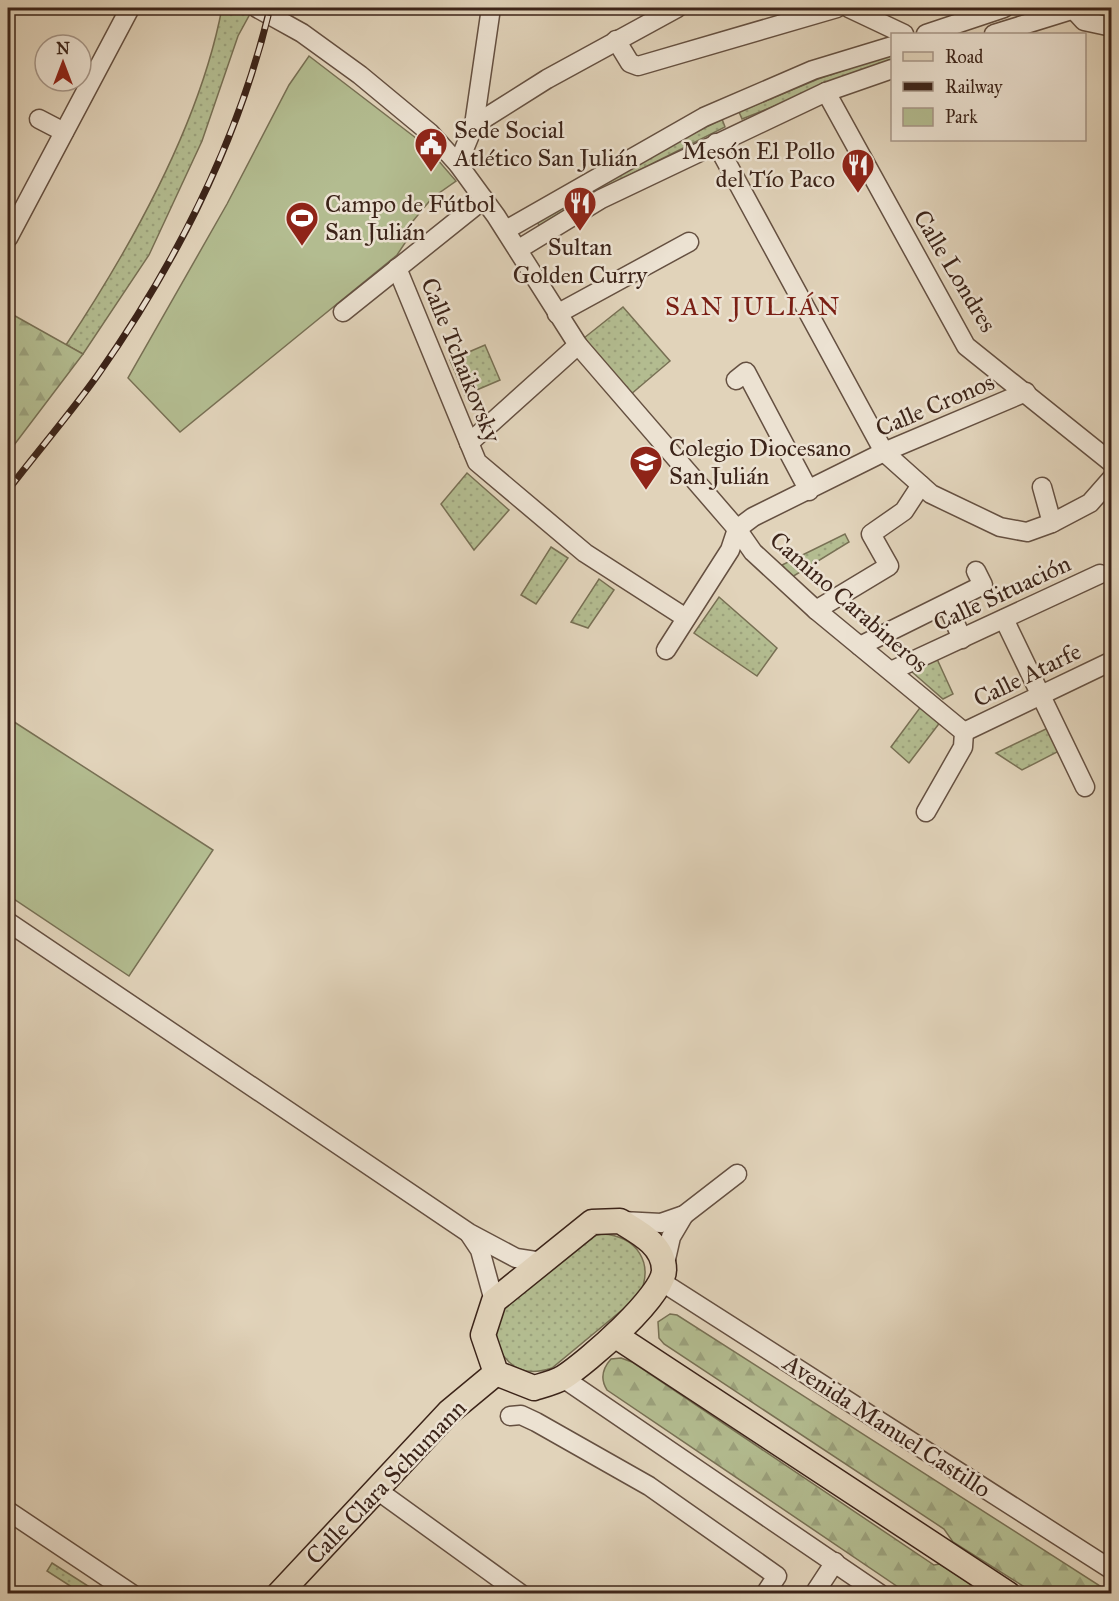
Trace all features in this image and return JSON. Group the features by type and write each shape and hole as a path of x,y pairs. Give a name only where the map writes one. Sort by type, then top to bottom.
{"main road":[{"path":"620,1221 650,1239 663,1275 616,1336 563,1378 534,1388 496,1373 483,1335 494,1300 592,1222 620,1221"},
{"path":"616,1336 1008,1593"},
{"name":"Calle Clara Schumann","path":"279,1593 449,1412 496,1373"}],"street":[{"path":"8,238 130,8"},
{"name":"Camino Carabineros","path":"257,8 302,33 360,75 430,133 458,164 506,230 578,345 737,529 753,552 816,610 964,732"},
{"path":"458,164 474,125 491,8"},
{"path":"474,125 616,40 644,15 677,8"},
{"path":"616,40 630,63 638,66 837,8"},
{"path":"849,8 902,33"},
{"path":"929,33 1004,8"},
{"path":"997,33 1075,8 1084,21 1112,27"},
{"path":"506,230 704,117 813,70 891,46"},
{"path":"519,249 601,199 716,143 826,92 891,69"},
{"name":"Calle Londres","path":"826,92 966,346 1026,392 1112,464"},
{"path":"39,118 64,132"},
{"path":"716,143 884,452 931,494 1000,527 1027,532 1052,523 1090,503 1112,478"},
{"path":"343,312 484,199"},
{"path":"557,314 689,242"},
{"name":"Calle Tchaikovsky","path":"398,268 477,462 585,553 686,618"},
{"path":"469,443 578,345"},
{"path":"736,380 746,372 809,491"},
{"name":"Calle Cronos","path":"737,529 753,517 884,452 1026,392"},
{"path":"816,610 889,566 871,534 904,511 921,485"},
{"path":"1042,488 1052,523"},
{"path":"666,650 730,550 737,529"},
{"path":"860,646 983,585 976,571"},
{"name":"Calle Situación","path":"891,671 1100,574"},
{"path":"947,604 962,639"},
{"path":"1004,619 1085,787"},
{"name":"Calle Atarfe","path":"964,732 1112,661"},
{"path":"927,812 963,747 964,732"},
{"path":"8,922 469,1233 516,1257 542,1262"},
{"path":"620,1221 661,1223 684,1215 737,1174"},
{"path":"663,1275 672,1237 684,1215"},
{"path":"469,1233 480,1250 494,1300"},
{"name":"Avenida Manuel Castillo","path":"663,1275 1112,1569"},
{"path":"563,1378 880,1593"},
{"path":"510,1416 521,1415 536,1422 666,1498 777,1576 765,1593"},
{"path":"377,1491 521,1593"},
{"path":"8,1510 132,1593"},
{"path":"814,1593 835,1562"}],"green space":[{"path":"222,8 242,8 251,12 238,36 202,141 149,255 83,354 66,345 138,226 180,140 212,52"},
{"path":"891,54 891,59 742,119 739,112 818,79"},
{"name":"Campo de Fútbol San Julián","path":"309,56 425,145 456,181 432,198 408,227 407,240 397,255 180,432 128,378 227,204 289,85"},
{"path":"722,119 725,127 604,188 540,227 536,220 600,181"},
{"path":"623,307 670,361 630,395 584,338"},
{"path":"8,312 83,354 8,453"},
{"path":"485,345 500,380 465,395 450,360"},
{"path":"467,473 509,510 474,550 441,504"},
{"path":"845,534 849,542 792,577 782,565"},
{"path":"551,547 568,558 536,604 521,595"},
{"path":"599,579 614,590 588,628 571,622"},
{"path":"719,597 777,648 757,676 694,633"},
{"path":"937,659 953,694 943,699 912,672"},
{"path":"922,705 941,721 909,763 891,747"},
{"path":"8,718 213,850 129,976 8,895"},
{"path":"1050,727 1061,750 1022,770 996,753"},
{"path":"602,1234 625,1240 640,1253 645,1273 639,1296 552,1368 529,1371 514,1366 504,1356 497,1341 498,1317 501,1310 546,1269 589,1237"},
{"path":"670,1314 677,1315 1111,1593 1034,1593 953,1542 944,1529 664,1344 659,1338 658,1322"},
{"path":"621,1358 632,1362 934,1565 940,1564 984,1593 907,1593 607,1390 603,1382 604,1370 611,1359"},
{"path":"52,1563 99,1593 81,1593 47,1571"}],"railway":[{"path":"8,490 97,376 126,334 178,245 222,153 241,105 270,8"}],"place":[{"name":"Sede Social Atlético San Julián","path":"431,173"},
{"name":"Mesón El Pollo del Tío Paco","path":"858,194"},
{"name":"Sultan Golden Curry","path":"580,232"},
{"name":"Campo de Fútbol San Julián","path":"302,247"},
{"name":"Colegio Diocesano San Julián","path":"646,491"}],"district":[{"name":"SAN JULIÁN","path":"753,306"}]}
